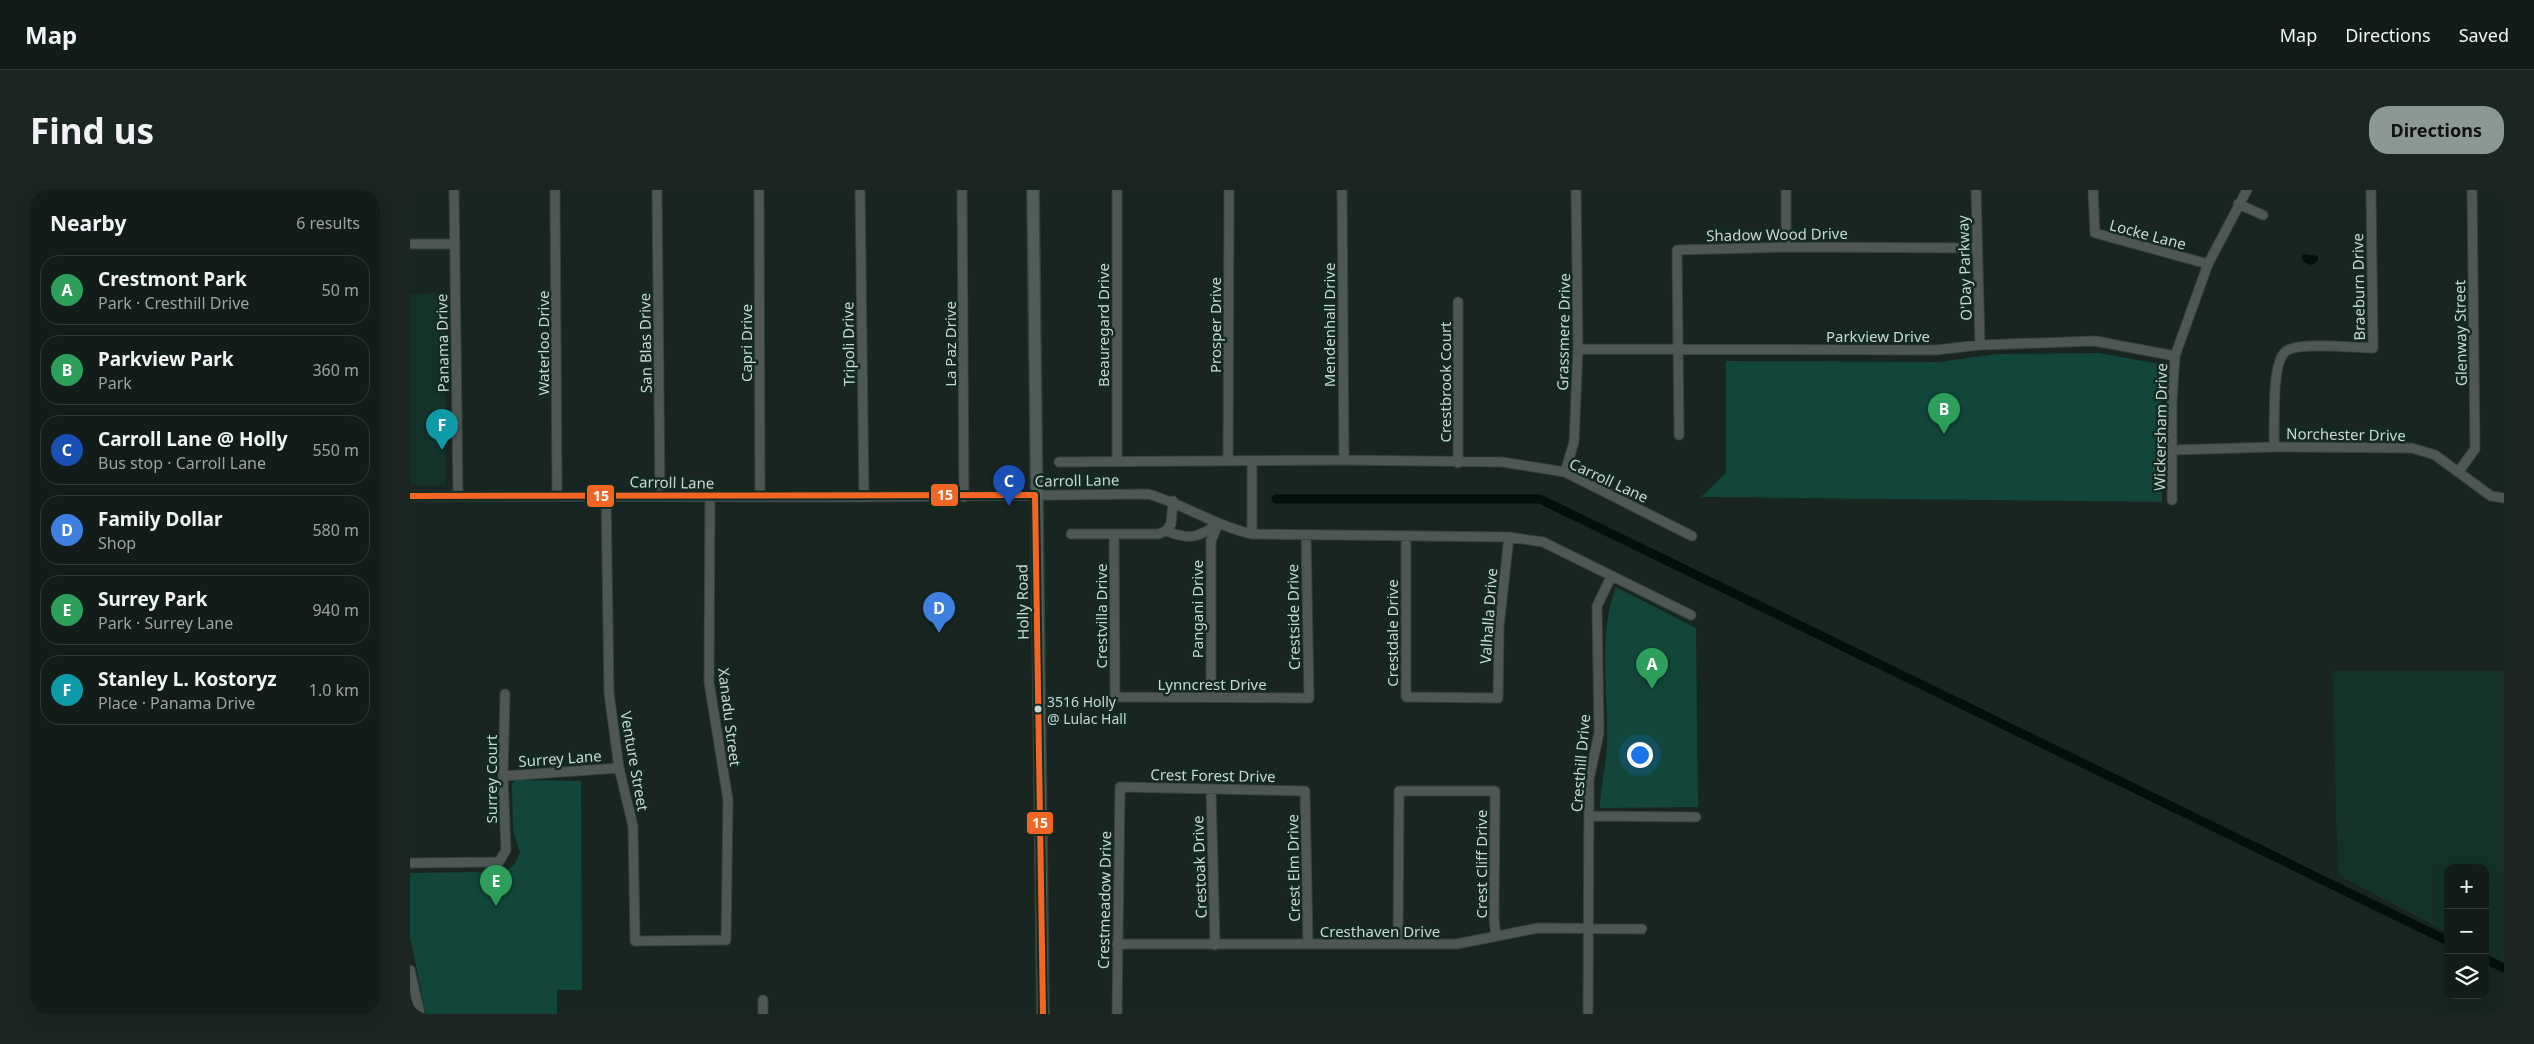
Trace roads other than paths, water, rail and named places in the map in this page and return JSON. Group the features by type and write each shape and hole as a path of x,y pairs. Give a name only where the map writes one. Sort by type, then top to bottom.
{"main road":[{"name":"Holly Road","path":"1033,190 1042,1014"}],"street":[{"name":"Panama Drive","path":"454,190 458,496"},
{"name":"Waterloo Drive","path":"555,190 557,495"},
{"name":"San Blas Drive","path":"657,190 660,496"},
{"name":"Capri Drive","path":"759,190 760,496"},
{"name":"Tripoli Drive","path":"860,190 864,497"},
{"name":"La Paz Drive","path":"962,190 964,497"},
{"name":"Beauregard Drive","path":"1117,190 1117,461"},
{"name":"Prosper Drive","path":"1228,460 1229,190"},
{"name":"Mendenhall Drive","path":"1342,190 1344,460"},
{"name":"Grassmere Drive","path":"1565,472 1574,442 1578,349 1576,190"},
{"path":"1786,190 1786,247"},
{"name":"O'Day Parkway","path":"1976,190 1980,345"},
{"name":"Locke Lane","path":"2093,190 2095,233 2208,264"},
{"name":"Wickersham Drive","path":"2172,500 2176,356 2208,264 2247,190"},
{"name":"Braeburn Drive","path":"2274,446 2278,364 2285,351 2298,346 2373,348 2371,190"},
{"name":"Glenway Street","path":"2459,471 2475,449 2472,190"},
{"path":"2238,204 2262,216"},
{"path":"410,244 455,244"},
{"name":"Shadow Wood Drive","path":"1678,349 1678,250 1786,247 1976,248"},
{"name":"Crestbrook Court","path":"1458,302 1458,462"},
{"name":"Parkview Drive","path":"1578,349 1936,350 1980,345 2096,341 2176,356"},
{"path":"1678,349 1679,435"},
{"name":"Norchester Drive","path":"2173,450 2274,446 2412,448 2435,455 2491,496 2504,498"},
{"name":"Carroll Lane","path":"1059,462 1228,460 1502,462 1565,472 1692,536"},
{"path":"1252,461 1252,534"},
{"name":"Carroll Lane","path":"410,496 964,497 1141,494 1173,501 1218,524 1252,534 1509,537 1542,542 1611,578 1690,615"},
{"name":"Venture Street","path":"606,495 609,693 620,768 633,826 635,940 726,940"},
{"name":"Xanadu Street","path":"710,496 709,682 728,800 726,940"},
{"path":"1166,532 1171,524 1173,501"},
{"path":"1071,534 1158,534 1166,532 1178,536 1201,536 1218,524"},
{"name":"Pangani Drive","path":"1211,697 1211,541 1218,524"},
{"name":"Crestvilla Drive","path":"1114,534 1115,697"},
{"name":"Crestside Drive","path":"1306,535 1309,698"},
{"name":"Crestdale Drive","path":"1406,536 1406,698 1498,698"},
{"name":"Valhalla Drive","path":"1498,698 1499,626 1509,537"},
{"name":"Cresthill Drive","path":"1588,1014 1589,779 1599,733 1597,606 1611,578"},
{"name":"Surrey Court","path":"410,863 498,862 506,850 503,776 505,694"},
{"name":"Lynncrest Drive","path":"1115,697 1309,698"},
{"name":"Surrey Lane","path":"503,776 620,768"},
{"name":"Crest Forest Drive","path":"1120,787 1305,791"},
{"name":"Crestmeadow Drive","path":"1116,1014 1120,787"},
{"name":"Crestoak Drive","path":"1211,790 1215,944"},
{"name":"Crest Elm Drive","path":"1305,791 1308,944"},
{"name":"Crest Cliff Drive","path":"1398,944 1399,791 1495,791 1494,919 1496,936"},
{"path":"1589,816 1696,816"},
{"name":"Cresthaven Drive","path":"1117,944 1457,944 1538,928 1642,929"},
{"path":"410,970 420,1014"},
{"path":"763,1000 763,1014"}],"waterway":[{"path":"1276,499 1540,499 2444,939"},
{"path":"2489,961 2504,968"}],"place":[{"name":"Parkview Park","path":"1944,434"},
{"name":"Stanley L. Kostoryz","path":"442,450"},
{"name":"Carroll Lane @ Holly","path":"1009,506"},
{"name":"Family Dollar","path":"939,633"},
{"name":"Crestmont Park","path":"1652,689"},
{"name":"3516 Holly @ Lulac Hall","path":"1038,709"},
{"name":"Surrey Park","path":"496,906"}]}
